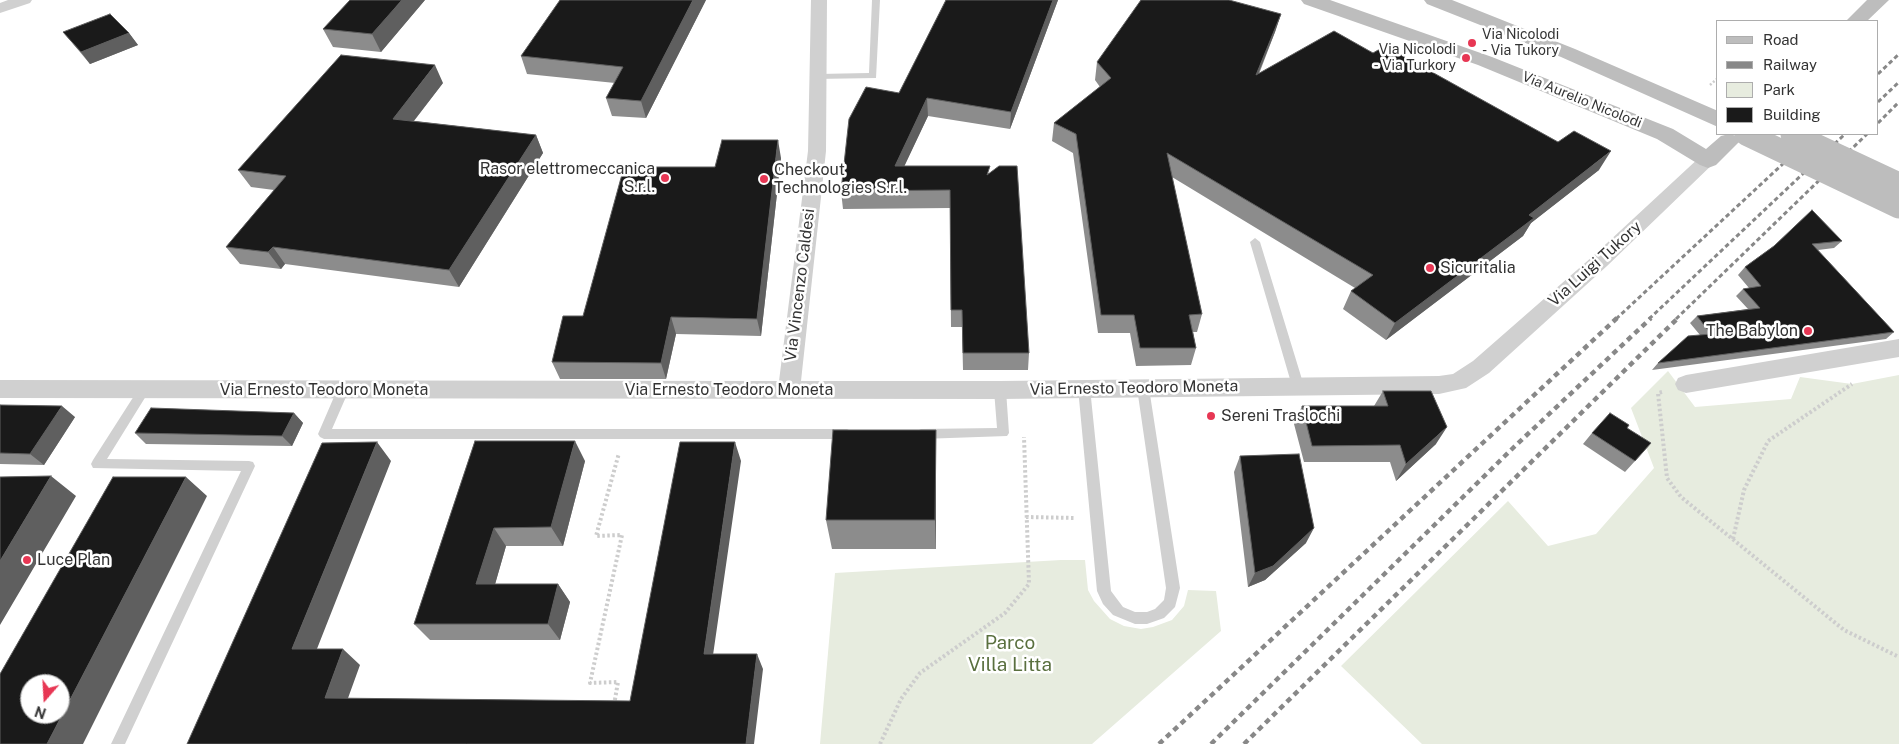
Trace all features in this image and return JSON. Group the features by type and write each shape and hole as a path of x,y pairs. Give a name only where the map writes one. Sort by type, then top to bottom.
{"street":[{"path":"0,8 24,0"},
{"name":"Via Vincenzo Caldesi","path":"789,390 817,151 819,0"},
{"name":"Via Aurelio Nicolodi","path":"1311,0 1494,64 1665,134 1708,160"},
{"path":"1434,0 1568,52 1716,119"},
{"path":"1482,0 1620,55"},
{"path":"1857,20 1877,0"},
{"path":"1794,135 1899,184"},
{"path":"1737,138 1899,207"},
{"name":"Via Luigi Tukory","path":"1458,382 1481,368 1600,261 1708,160 1737,138"},
{"path":"1686,384 1899,348"},
{"name":"Via Ernesto Teodoro Moneta","path":"0,389 1011,389 1419,386 1458,382"}],"lane":[{"path":"818,77 873,76 876,0"},
{"path":"1255,242 1298,386"},
{"path":"118,744 250,466 97,464 145,388"},
{"path":"1084,388 1104,591 1108,600 1118,611 1135,618 1147,618 1159,614 1170,603 1173,588 1143,388"},
{"path":"913,434 1003,433 1011,389"},
{"path":"343,390 324,434 863,434"}],"path":[{"path":"1686,384 1658,393 1667,478 1681,497 1844,630 1899,657"},
{"path":"1733,539 1744,490 1768,441 1852,384"},
{"path":"880,744 901,699 920,672 1005,613 1029,584 1026,517 1011,389"},
{"path":"613,709 618,682 590,683 622,535 596,536 619,450"},
{"path":"1026,517 1096,519"}],"green space":[{"path":"1668,371 1695,407 1791,399 1800,377 1852,384 1899,375 1899,744 1422,744 1341,666 1508,501 1548,546 1596,534 1654,468 1631,408"},
{"name":"Parco Villa Litta","path":"1085,560 1088,590 1094,601 1110,619 1124,626 1141,629 1172,620 1184,606 1188,590 1216,591 1221,631 1092,744 820,744 835,573"}],"building":[{"path":"350,0 402,0 372,34 323,29"},
{"path":"560,0 693,0 641,101 606,98 623,67 521,56"},
{"path":"946,0 1053,0 1011,112 927,98 895,166 990,166 987,175 999,166 1017,166 1029,353 963,353 962,310 951,310 950,190 841,191 849,119 866,87 899,93"},
{"path":"1141,0 1229,0 1281,14 1256,75 1334,31 1373,53 1385,46 1558,142 1574,131 1611,151 1529,215 1534,218 1395,323 1351,291 1373,275 1167,153 1202,314 1189,315 1196,348 1140,348 1134,315 1101,315 1076,134 1054,123 1111,78 1097,62"},
{"path":"110,14 129,33 81,52 63,32"},
{"path":"341,55 435,65 393,119 536,135 449,270 273,247 268,252 226,247 286,176 238,170"},
{"path":"722,140 778,140 757,319 671,317 661,363 552,362 563,316 583,316 624,167 715,167"},
{"path":"1812,210 1842,241 1812,244 1894,332 1658,363 1688,336 1711,334 1697,316 1760,308 1743,289 1761,286 1745,267 1774,246"},
{"path":"1383,391 1431,391 1447,427 1406,464 1400,445 1312,446 1302,406 1388,406"},
{"path":"0,405 62,406 30,454 0,453"},
{"path":"151,408 294,413 282,436 135,433"},
{"path":"1610,413 1629,425 1627,428 1651,443 1635,461 1592,433"},
{"path":"833,430 936,430 935,520 826,520"},
{"path":"475,441 575,441 551,527 494,528 476,584 558,584 548,624 414,624"},
{"path":"377,442 292,649 343,649 325,698 630,701 680,442 735,442 704,654 757,654 746,744 187,744 322,443"},
{"path":"1299,454 1314,528 1273,566 1255,573 1240,456"},
{"path":"51,476 0,561 0,477"},
{"path":"113,477 186,477 70,700 70,674 20,674 20,724 57,724 47,744 0,744 0,674"}],"railway":[{"path":"1879,73 1899,54"},
{"path":"1879,101 1899,82"},
{"path":"1879,122 1899,102"},
{"path":"1616,319 1814,135"},
{"path":"1649,319 1844,135"},
{"path":"1676,319 1866,135"},
{"path":"1159,744 1617,318"},
{"path":"1211,744 1513,448 1651,318"},
{"path":"1244,744 1678,318"}],"place":[{"name":"Via Nicolodi - Via Tukory","path":"1472,43"},
{"name":"Via Nicolodi - Via Turkory","path":"1466,58"},
{"name":"Rasor elettromeccanica S.r.l.","path":"665,178"},
{"name":"Checkout Technologies S.r.l.","path":"764,179"},
{"name":"Sicuritalia","path":"1430,268"},
{"name":"The Babylon","path":"1808,331"},
{"name":"Sereni Traslochi","path":"1211,416"},
{"name":"Luce Plan","path":"27,560"}]}
